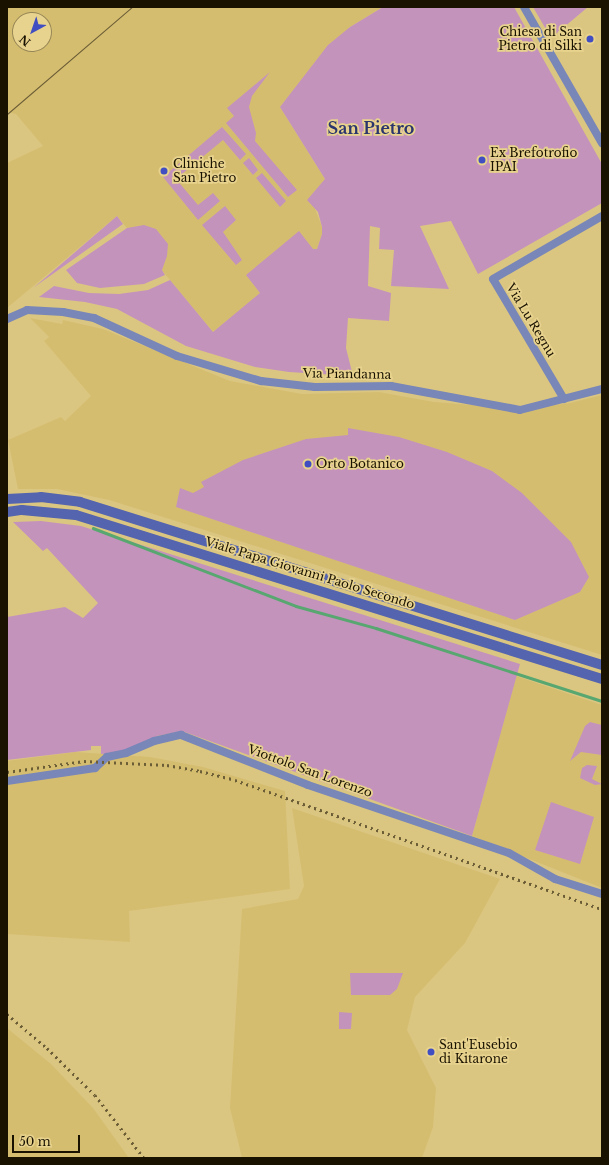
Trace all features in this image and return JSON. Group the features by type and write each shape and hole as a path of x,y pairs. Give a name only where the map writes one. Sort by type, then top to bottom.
{"main road":[{"name":"Viale Papa Giovanni Paolo Secondo","path":"7,499 41,498 80,502 602,665"},
{"name":"Viale Papa Giovanni Paolo Secondo","path":"7,512 22,510 76,515 602,679"}],"street":[{"path":"524,7 602,143"},
{"name":"Via Lu Regnu","path":"564,399 493,279 602,216"},
{"name":"Via Piandanna","path":"7,319 27,310 63,312 94,318 177,356 261,381 315,388 391,386 520,410 602,389"},
{"name":"Viottolo San Lorenzo","path":"7,782 95,768 107,757 126,753 154,741 181,735 308,785 509,853 555,879 602,894"}],"shaded area":[{"name":"Cliniche San Pietro","path":"7,7 383,7 350,27 280,107 325,179 314,206 322,227 322,234 317,249 213,332 117,216 7,308 7,163 43,146 16,114 7,112"},
{"path":"383,7 514,7 602,164 602,203 478,274 451,221 420,226 449,289 391,286 394,250 379,249 380,228 370,226 368,286 391,293 389,321 348,318 346,348 353,376 289,372 255,367 186,346 117,309 85,302 39,297 54,286 89,293 119,294 148,290 170,280 213,332 260,293 246,275 299,231 313,249 317,249 322,234 322,227 318,212 307,200 325,179 280,107 328,45 350,27"},
{"path":"533,7 588,7 551,38"},
{"path":"270,72 252,96 249,107 256,133 255,141 297,190 288,197 226,123 234,116 227,108"},
{"path":"222,127 246,154 240,160 223,140 176,179 198,205 213,193 220,201 198,220 163,177"},
{"path":"249,158 258,170 253,175 243,163"},
{"path":"262,173 286,201 280,207 256,178"},
{"path":"225,206 236,220 223,232 242,260 236,265 202,225"},
{"path":"117,216 123,224 33,288 45,278"},
{"path":"144,225 156,229 168,244 167,256 162,270 165,275 144,284 100,288 77,283 66,270 127,228"},
{"name":"Orto Botanico","path":"30,318 62,324 63,320 103,329 230,381 302,394 379,392 434,402 523,409 570,403 602,395 602,655 109,500 57,489 18,489 8,440 61,417 65,421 91,396 44,341 49,337"},
{"path":"348,428 399,437 447,452 492,471 522,493 571,542 589,577 580,592 515,620 176,507 180,488 193,493 204,487 201,482 243,460 306,439 348,435"},
{"path":"41,521 81,526 520,664 472,836 182,731 157,736 126,753 101,754 101,746 91,746 91,750 7,760 7,617 65,607 83,618 98,603 47,548 43,551 13,522"},
{"path":"516,676 602,705 602,888 472,836"},
{"path":"590,722 602,725 602,755 581,752 570,761 585,726"},
{"path":"75,752 150,757 203,767 285,791 290,889 129,911 130,942 7,934 7,761"},
{"path":"587,765 597,766 592,779 602,784 595,785 580,778 582,768"},
{"path":"551,802 594,817 580,864 535,850"},
{"path":"292,808 500,879 465,943 415,997 407,1030 436,1088 433,1127 422,1158 242,1158 230,1108 242,909 298,899 304,886"},
{"path":"350,973 403,973 397,989 390,995 351,995"},
{"path":"339,1012 352,1013 351,1029 339,1029"},
{"path":"7,1028 51,1064 93,1108 129,1158 7,1158"}],"waterway":[{"path":"93,528 296,606 376,628 602,701"}],"tram line":[{"path":"7,114 132,7"}],"railway":[{"path":"7,772 84,761 167,765 200,771 235,780 602,909"},
{"path":"7,1014 47,1048 95,1095 144,1158"}],"place":[{"name":"Chiesa di San Pietro di Silki","path":"590,39"},
{"name":"Ex Brefotrofio IPAI","path":"482,160"},
{"name":"Cliniche San Pietro","path":"164,171"},
{"name":"Orto Botanico","path":"308,464"},
{"name":"Sant'Eusebio di Kitarone","path":"431,1052"}],"district":[{"name":"San Pietro","path":"371,128"}]}
